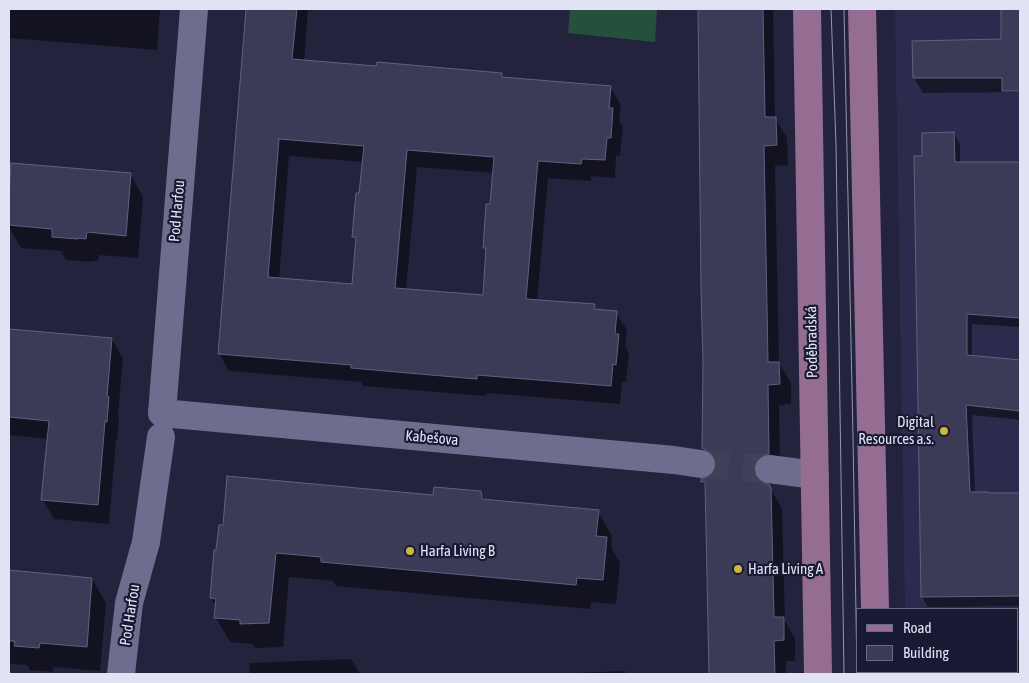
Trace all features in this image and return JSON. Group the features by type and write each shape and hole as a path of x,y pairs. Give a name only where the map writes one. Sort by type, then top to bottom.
{"main road":[{"name":"Poděbradská","path":"807,9 818,674"},
{"path":"862,9 875,608"}],"street":[{"name":"Pod Harfou","path":"121,674 129,603 146,542 161,425 194,9"},
{"name":"Kabešova","path":"161,425 674,460 701,464"},
{"path":"769,469 814,475"}],"shaded area":[{"path":"895,9 1020,9 1020,674 906,674 1019,673 1019,608 905,608"}],"green space":[{"path":"570,9 657,9 655,42 568,33"}],"building":[{"path":"246,9 297,9 292,59 376,66 377,62 502,73 502,77 611,86 609,108 613,108 611,138 607,138 605,160 582,159 581,164 538,161 526,299 595,304 594,309 617,311 615,334 619,334 616,365 613,364 611,386 477,375 477,379 351,368 351,365 218,354","holes":["279,139 364,146 359,193 356,193 352,237 356,237 352,284 268,277","407,150 494,157 490,204 486,204 483,248 486,248 483,295 395,288"]},
{"path":"698,9 763,9 765,117 776,117 777,145 764,146 768,362 779,362 780,384 768,385 769,454 757,459 754,467 755,475 759,481 770,485 771,488 774,617 784,617 784,640 774,641 775,674 709,674 705,482 701,482 701,479 713,474 716,459 711,452 702,448 703,363"},
{"path":"1001,9 1020,9 1020,91 1002,91 1002,78 913,78 912,41 1001,39"},
{"path":"954,132 955,162 1020,162 1020,318 967,314 967,355 1020,360 1020,411 966,405 970,492 1020,493 1020,596 921,597 914,156 922,156 922,133"},
{"path":"11,163 131,173 126,236 87,232 86,239 52,237 52,229 9,225"},
{"path":"9,329 112,338 107,396 109,397 107,422 105,421 98,505 41,500 49,421 9,417"},
{"name":"Harfa Living B","path":"227,476 433,495 434,487 481,491 482,499 599,510 596,536 607,537 603,580 577,578 576,585 321,562 321,557 276,553 269,623 240,624 240,620 214,618 216,599 210,598 214,550 216,550 219,525 223,525"},
{"path":"9,570 92,578 87,647 40,643 39,648 14,646 15,641 9,641"}],"tunnel":[{"path":"701,464 769,469"}],"tram line":[{"path":"831,9 836,144 844,674"},
{"path":"844,9 856,615"}],"place":[{"name":"Digital Resources a.s.","path":"944,431"},
{"name":"Harfa Living B","path":"410,551"},
{"name":"Harfa Living A","path":"738,569"}]}
